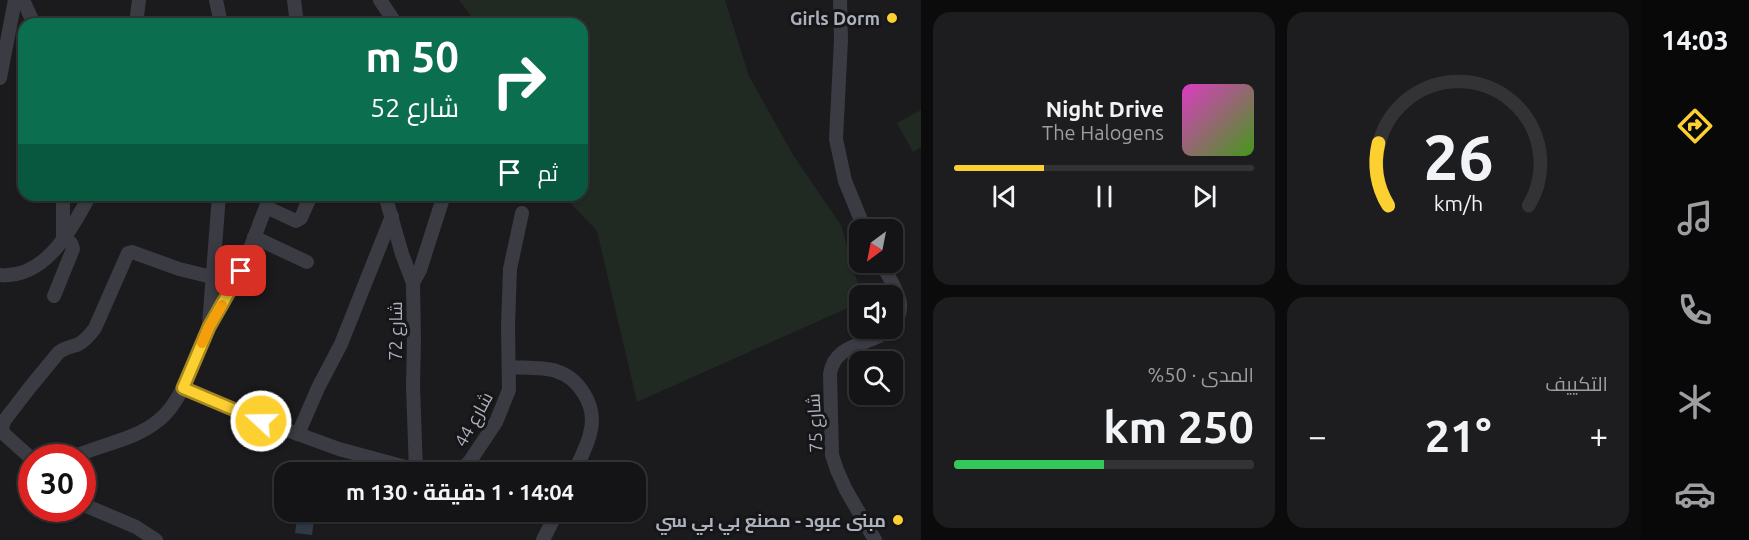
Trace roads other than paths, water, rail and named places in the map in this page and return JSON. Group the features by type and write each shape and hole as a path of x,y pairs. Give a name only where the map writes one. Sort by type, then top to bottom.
{"street":[{"path":"0,78 15,0"},
{"path":"23,0 31,18"},
{"path":"137,18 139,0"},
{"path":"216,0 220,18"},
{"path":"294,0 296,18"},
{"path":"380,0 392,18"},
{"path":"844,2 836,139 845,181 861,219"},
{"path":"63,201 63,239"},
{"path":"0,275 26,273 48,257 63,239 86,201"},
{"path":"209,327 218,201"},
{"path":"96,449 139,434 161,419 183,388 209,327 241,271 269,201 296,221 301,218 308,201"},
{"name":"شارع 72","path":"387,201 413,283 413,386 419,462"},
{"path":"413,283 420,270 442,201"},
{"name":"شارع 44","path":"469,462 496,422 509,390 510,269 522,213"},
{"path":"298,434 341,344 392,216"},
{"path":"254,237 307,262"},
{"path":"54,296 73,249 71,243 63,239"},
{"path":"18,446 4,434 2,428 4,421 59,352 64,348 80,344 91,334 128,253 134,252 179,269 212,277"},
{"name":"شارع 75","path":"873,339 843,351 832,365 830,374 832,455 846,490 875,540"},
{"path":"509,368 555,370 577,384 589,405 592,418 591,430 578,462"},
{"path":"183,388 243,414 339,449 385,462"},
{"path":"96,510 136,527 156,540"},
{"path":"543,540 552,522"}],"water":[{"path":"297,522 314,522 312,535 295,533"}],"place":[{"name":"Girls Dorm","path":"892,18"},
{"name":"مبنى عبود - مصنع بي بي سي","path":"898,520"}]}
